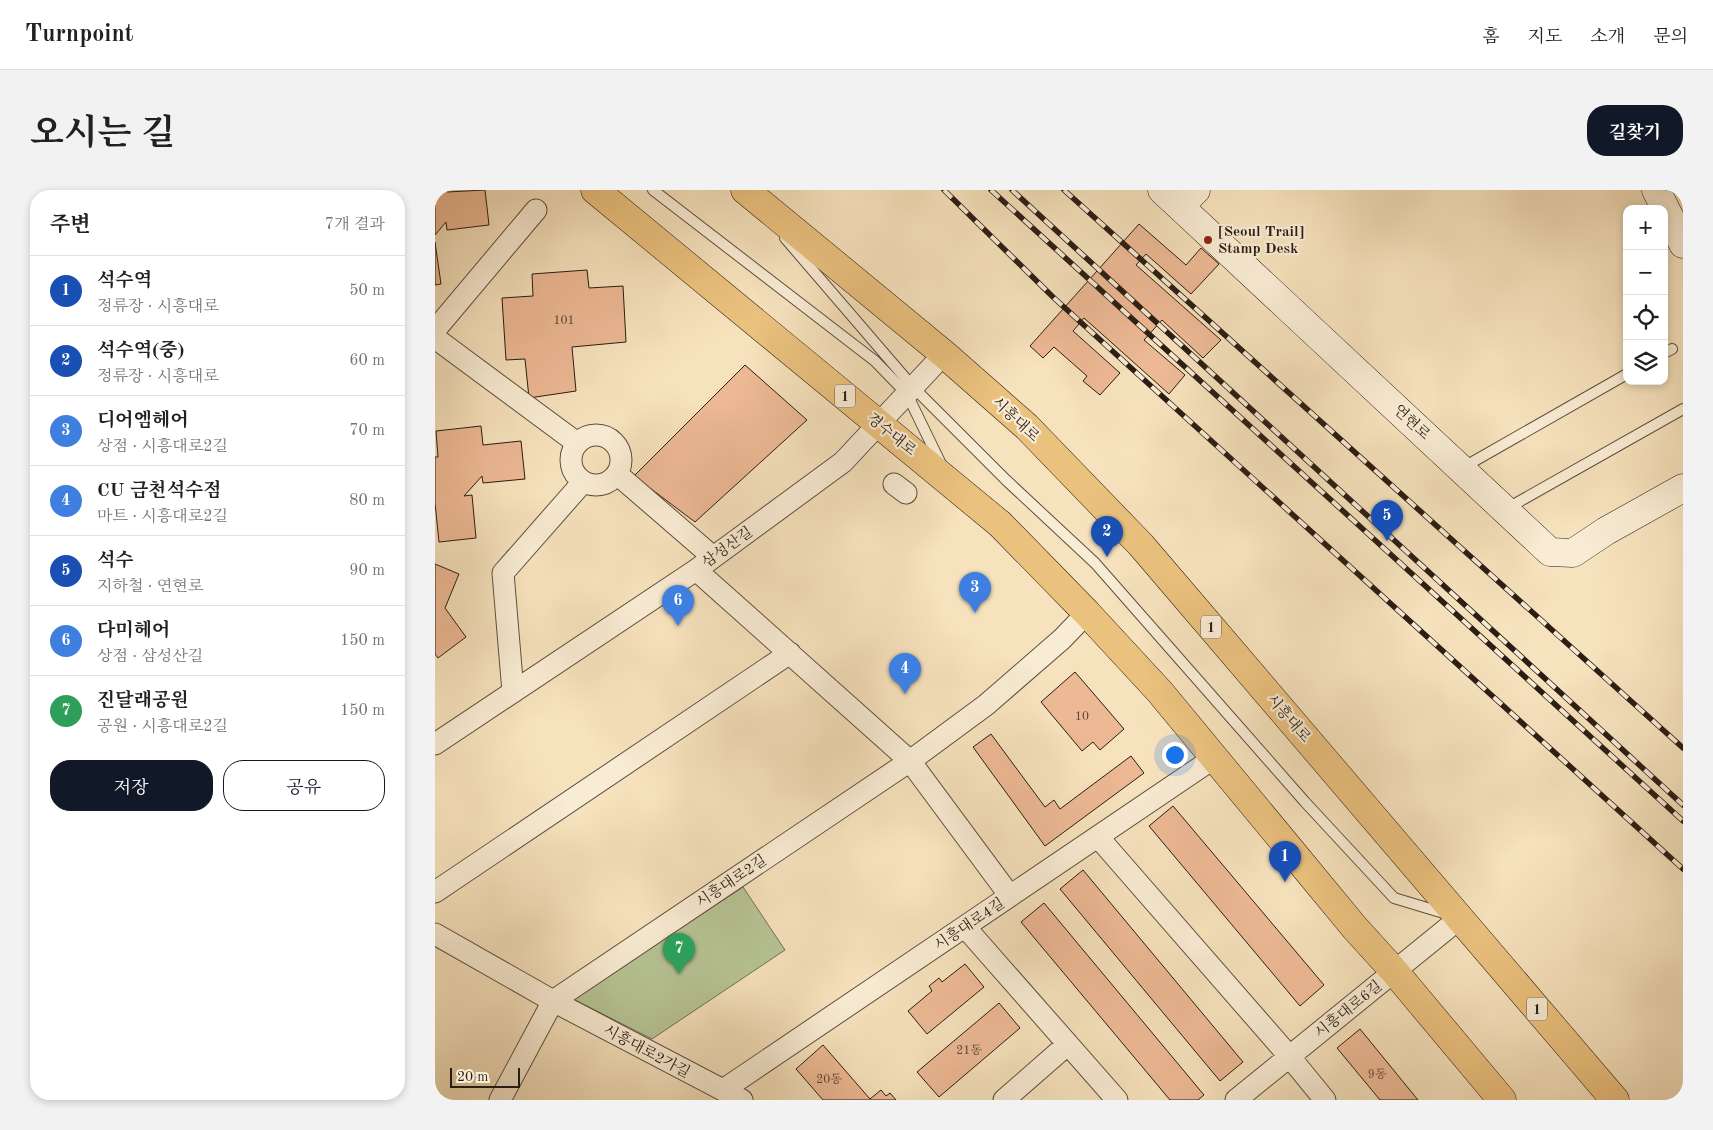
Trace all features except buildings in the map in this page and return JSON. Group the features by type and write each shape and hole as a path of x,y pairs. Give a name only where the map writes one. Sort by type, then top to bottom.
{"main road":[{"name":"경수대로","path":"595,190 1000,524 1087,613"},
{"name":"1","path":"744,190 944,354"},
{"name":"시흥대로","path":"944,354 1027,427 1141,545 1615,1100"},
{"name":"1","path":"1087,613 1160,692 1355,928 1394,971 1501,1100"}],"street":[{"path":"1656,190 1683,244"},
{"name":"연현로","path":"1179,195 1216,250 1461,468 1550,552 1573,553 1683,488"},
{"path":"435,330 536,210"},
{"path":"435,338 577,443"},
{"name":"삼성산길","path":"435,744 696,570 843,462 944,354"},
{"path":"600,435 615,443 621,458 621,466 617,474 612,480 598,486 583,482 577,478 571,464 573,449 577,443 584,437 600,435"},
{"path":"617,474 713,557"},
{"path":"513,692 503,573 583,482"},
{"path":"696,570 910,761 1010,896"},
{"name":"시흥대로2길","path":"500,1100 553,1001 910,761 986,705 1062,639 1087,613"},
{"path":"435,892 789,653"},
{"name":"시흥대로4길","path":"723,1090 1214,758"},
{"path":"1098,837 1325,1100"},
{"name":"시흥대로6길","path":"1236,1100 1460,918"},
{"path":"965,927 1117,1100"},
{"path":"435,934 553,1001"},
{"name":"시흥대로2가길","path":"553,1001 742,1100"},
{"path":"1004,1100 1068,1044"}],"lane":[{"path":"653,190 875,361 910,391 1095,563 1305,802 1394,898 1460,918"},
{"path":"744,190 910,391 950,482"},
{"path":"1461,468 1623,376"},
{"path":"1505,509 1683,409"}],"green space":[{"path":"743,887 785,950 652,1039 573,999"}],"railway":[{"path":"944,190 1054,298 1683,869"},
{"path":"991,190 1683,821"},
{"path":"1012,190 1683,805"},
{"path":"1064,190 1683,748"}],"place":[{"name":"[Seoul Trail] Stamp Desk","path":"1208,240"},
{"name":"석수","path":"1387,541"},
{"name":"석수역(중)","path":"1107,557"},
{"name":"디어엠헤어","path":"975,613"},
{"name":"다미헤어","path":"678,626"},
{"name":"CU 금천석수점","path":"905,694"},
{"name":"석수역","path":"1285,882"},
{"name":"진달래공원","path":"679,974"}]}
